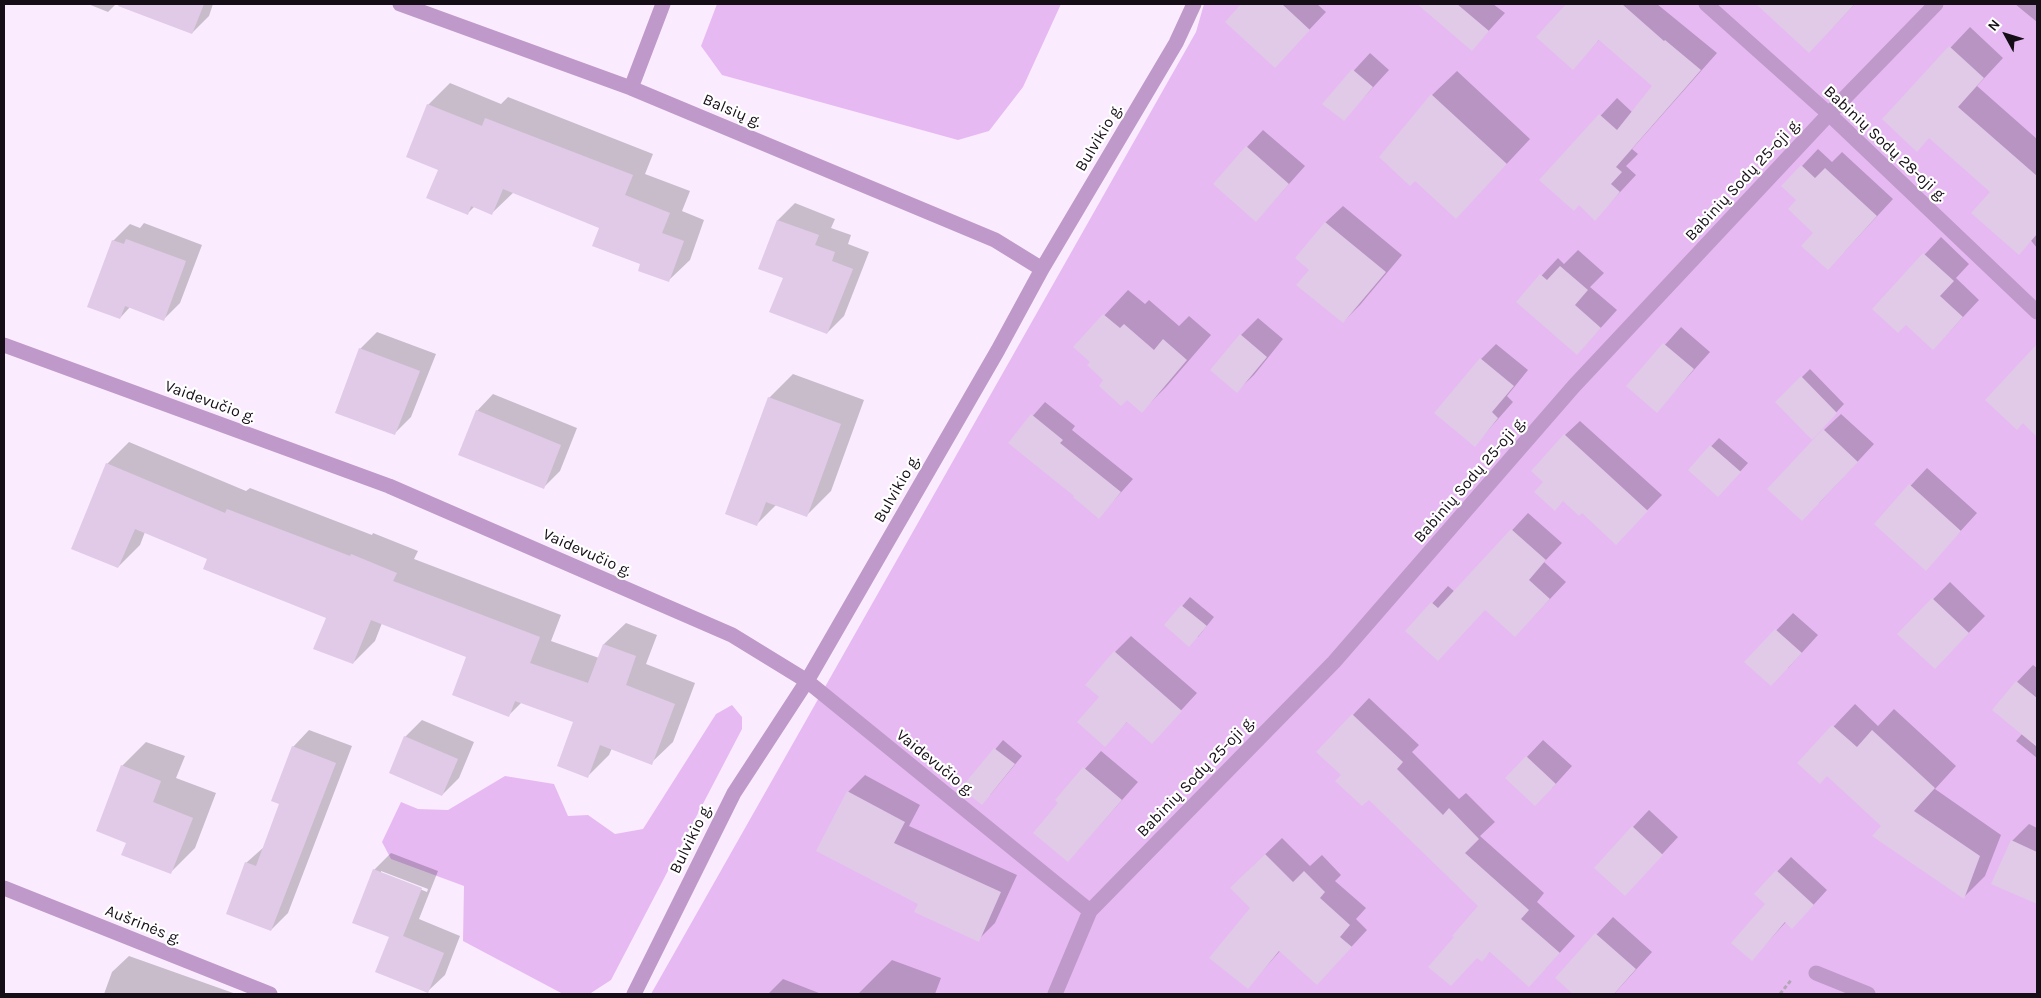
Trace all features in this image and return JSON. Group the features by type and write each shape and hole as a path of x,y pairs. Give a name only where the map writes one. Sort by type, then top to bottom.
{"street":[{"name":"Balsių g.","path":"400,4 631,88 995,240 1042,269"},
{"path":"631,88 663,4"},
{"name":"Bulvikio g.","path":"634,994 734,793 806,681 998,350 1042,269 1176,44 1194,4"},
{"name":"Babinių Sodų 28-oji g.","path":"1706,4 1829,114 2037,312"},
{"name":"Babinių Sodų 25-oji g.","path":"1054,994 1090,911 1334,662 1574,386 1829,114 1936,4"},
{"name":"Vaidevučio g.","path":"4,345 389,486 732,635 806,681 1090,911"},
{"name":"Aušrinės g.","path":"4,888 270,994"},
{"path":"1816,973 1868,994"}],"shaded area":[{"path":"717,4 1061,4 1023,87 989,131 958,140 722,75 701,46"},
{"path":"1204,4 2037,4 2037,994 651,994 1196,32"},
{"path":"732,705 742,717 742,729 611,980 591,993 563,994 463,941 464,886 391,859 382,842 401,802 418,809 448,810 505,776 554,784 568,816 588,815 615,834 643,829 716,714"}],"building":[{"path":"119,4 204,4 192,34 118,6"},
{"path":"1241,4 1282,4 1310,30 1275,68 1225,22"},
{"path":"1417,4 1457,4 1489,31 1472,51"},
{"path":"1566,4 1622,4 1701,70 1616,167 1622,172 1611,184 1620,192 1595,221 1579,205 1574,211 1539,180 1599,114 1617,130 1652,86 1599,40 1573,70 1536,37"},
{"path":"1756,4 1855,4 1809,53"},
{"path":"1949,46 1984,78 1958,107 2037,176 2037,234 2019,255 1971,213 1990,192 1929,138 1917,152 1882,119"},
{"path":"1352,69 1373,87 1344,121 1322,104"},
{"path":"1431,94 1507,164 1456,219 1415,181 1410,186 1379,157"},
{"path":"427,104 482,126 485,118 633,175 625,195 670,213 662,233 684,241 669,282 638,271 640,264 592,246 599,228 503,189 492,215 471,206 468,215 426,198 438,170 406,157"},
{"path":"1246,146 1289,184 1256,222 1213,184"},
{"path":"1801,165 1815,178 1825,168 1877,216 1828,270 1801,246 1813,233 1788,209 1796,200 1781,186"},
{"path":"777,220 819,235 815,245 835,252 832,261 853,269 827,334 769,312 783,278 758,269"},
{"path":"1325,222 1386,272 1343,323 1296,285 1309,270 1295,258"},
{"path":"126,239 186,261 164,321 125,306 120,319 87,307 112,240 124,244"},
{"path":"1923,253 1954,281 1940,296 1963,317 1933,350 1906,325 1898,333 1872,309"},
{"path":"1560,266 1588,290 1575,305 1601,328 1577,355 1516,302 1540,274 1547,280"},
{"path":"1103,314 1120,328 1124,324 1154,350 1163,339 1187,360 1142,413 1127,400 1121,406 1099,386 1103,380 1087,365 1090,362 1073,347"},
{"path":"1240,334 1267,357 1237,393 1210,370"},
{"path":"1663,343 1694,369 1657,413 1626,386"},
{"path":"2037,344 2037,437 2023,423 2017,430 1985,400"},
{"path":"359,348 420,371 395,435 335,413"},
{"path":"1480,358 1514,386 1492,412 1498,418 1475,447 1434,413"},
{"path":"1801,376 1837,413 1812,440 1775,402"},
{"path":"768,397 841,424 807,517 766,502 757,526 725,514"},
{"path":"476,410 561,445 544,489 458,455"},
{"path":"1031,414 1063,440 1060,443 1121,492 1099,519 1074,496 1008,443"},
{"path":"1823,429 1858,462 1802,521 1767,489"},
{"path":"1564,434 1648,511 1616,545 1582,513 1579,516 1563,501 1555,511 1534,492 1543,482 1531,471"},
{"path":"1710,445 1741,472 1718,497 1688,470"},
{"path":"106,463 225,513 227,509 350,556 351,554 397,573 393,581 540,637 530,663 588,683 603,644 636,656 626,685 675,704 652,765 600,745 588,778 557,766 573,722 515,701 509,717 452,695 466,657 371,620 353,664 313,649 326,618 203,569 207,559 135,529 118,568 71,549"},
{"path":"1909,484 1961,531 1926,571 1874,524"},
{"path":"1511,529 1546,560 1529,580 1550,599 1515,637 1485,610 1438,661 1405,631 1431,602 1438,608"},
{"path":"1932,598 1969,633 1935,669 1897,634"},
{"path":"1181,605 1207,626 1189,647 1164,625"},
{"path":"1775,629 1802,653 1771,686 1744,662"},
{"path":"1114,651 1182,711 1152,744 1127,722 1105,747 1077,722 1099,697 1085,685"},
{"path":"2016,681 2037,698 2037,747 1992,710"},
{"path":"1352,714 1403,762 1397,769 1443,815 1449,808 1479,839 1465,853 1529,910 1521,919 1560,953 1529,987 1490,952 1482,962 1477,958 1451,986 1428,967 1478,906 1369,800 1362,806 1335,781 1341,775 1316,752"},
{"path":"1832,725 1857,747 1872,730 1935,788 1914,811 1980,856 1964,899 1872,836 1881,826 1827,776 1820,784 1797,763"},
{"path":"404,736 458,759 442,796 389,773"},
{"path":"292,746 336,763 271,931 226,914 245,862 256,866 279,804 271,801"},
{"path":"994,748 1015,764 982,805 961,788"},
{"path":"1526,756 1556,784 1535,806 1505,778"},
{"path":"121,765 161,781 153,802 193,818 171,874 121,855 126,843 96,831"},
{"path":"1083,767 1122,800 1068,862 1033,833 1058,803 1055,800"},
{"path":"847,791 905,822 894,843 1001,892 979,942 914,912 918,904 816,851"},
{"path":"1632,826 1663,855 1625,896 1594,868"},
{"path":"2011,840 2037,852 2037,904 1991,884"},
{"path":"1265,854 1293,882 1304,871 1325,892 1320,898 1350,925 1340,937 1352,947 1317,985 1279,951 1248,989 1209,958 1250,908 1230,888"},
{"path":"373,869 422,888 403,936 444,953 428,993 375,972 389,937 352,923"},
{"path":"1776,870 1814,905 1792,929 1785,922 1752,961 1731,943 1765,904 1754,894"},
{"path":"1595,933 1636,969 1614,994 1573,994 1555,978"}]}
